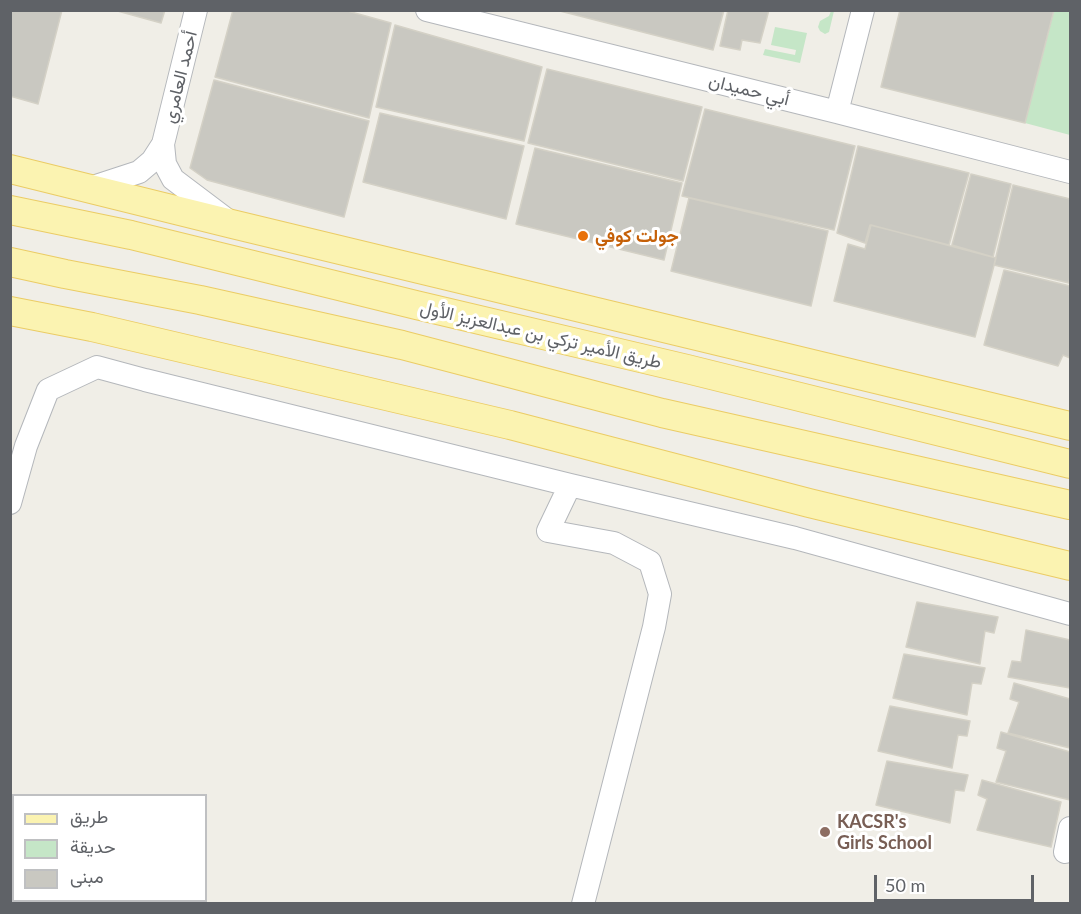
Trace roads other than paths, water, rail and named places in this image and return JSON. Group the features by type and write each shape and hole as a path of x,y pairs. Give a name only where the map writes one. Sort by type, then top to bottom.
{"main road":[{"path":"10,169 1071,426"},
{"name":"طريق الأمير تركي بن عبدالعزيز الأول","path":"10,210 131,235 1071,464"},
{"path":"10,261 402,345 662,413 1071,505"},
{"path":"10,280 200,300"},
{"path":"10,311 148,340 510,425 809,503 1071,566"}],"street":[{"name":"أحمد العامري","path":"163,144 196,10"},
{"name":"أبي حميدان","path":"427,10 1071,171"},
{"path":"837,112 862,10"},
{"path":"87,189 139,172 152,160 163,144"},
{"path":"163,144 165,164 173,179 232,224"},
{"path":"10,503 18,444 48,390 97,367 570,485 795,538 1071,614"},
{"path":"570,485 548,531 614,543 650,562 660,594 654,627 583,903"},
{"path":"1065,852 1071,828"}],"place":[{"name":"جولت كوفي","path":"583,236"},
{"name":"KACSR's Girls School","path":"825,832"}]}
